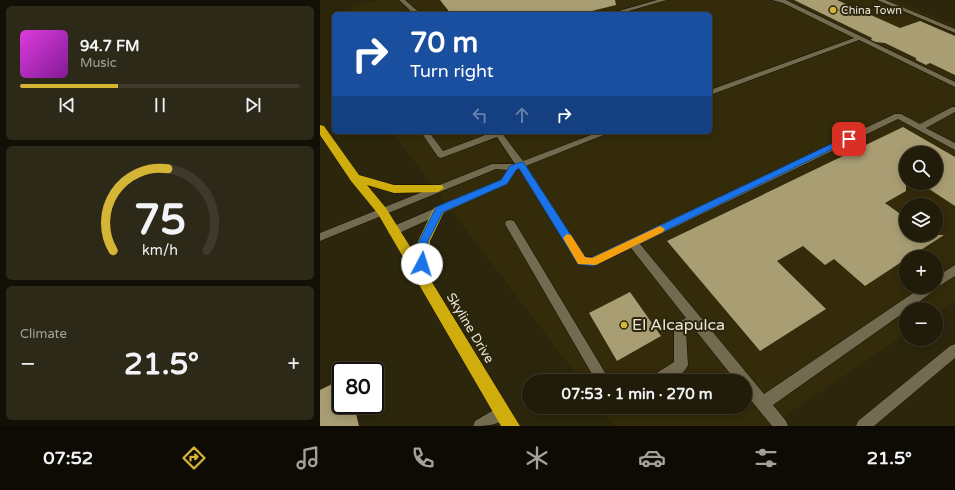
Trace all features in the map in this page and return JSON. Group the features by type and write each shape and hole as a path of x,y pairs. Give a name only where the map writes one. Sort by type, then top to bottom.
{"highway":[{"name":"Skyline Drive","path":"320,128 355,178 382,212 511,426"},
{"path":"355,178 394,189 438,188"},
{"path":"420,275 424,241 439,210"}],"street":[{"path":"402,0 416,12"},
{"path":"619,12 664,0"},
{"path":"775,0 784,1 955,85"},
{"path":"880,0 955,31"},
{"path":"712,92 860,38"},
{"path":"921,127 955,109"},
{"path":"498,134 517,166 582,261 593,262 898,116 921,127 955,147"},
{"path":"426,134 441,155 494,134"},
{"path":"320,237 495,166 517,166 602,134"},
{"path":"393,230 504,182 517,166"},
{"path":"510,224 600,374"},
{"path":"633,243 739,374"},
{"path":"943,278 955,270"},
{"path":"763,404 921,294"},
{"path":"668,374 681,365 680,328 695,320"},
{"path":"863,426 955,350"},
{"path":"752,390 781,426"},
{"path":"480,426 502,412"}],"shaded area":[{"path":"382,0 894,0 955,25 955,301 943,309 943,302 899,302 899,339 770,426 615,426 606,414 752,414 752,374 576,374 394,134 712,134 712,12 351,12 350,6"}],"building":[{"path":"440,0 615,0 616,5 588,12 449,12"},
{"path":"794,0 837,0 900,28 920,21 955,36 955,75 930,63 926,65 916,60 916,58 885,43 871,40 872,38"},
{"path":"903,127 936,146 899,146 899,190 906,191 885,203 899,213 899,242 933,242 921,250 899,250 899,264 865,286 834,259 825,265 803,246 777,261 826,309 760,351 667,241"},
{"path":"943,150 955,157 955,206 931,190 943,190"},
{"name":"El Alcapulca","path":"630,292 661,336 617,361 589,313"},
{"path":"332,384 332,414 356,414 359,426 320,426 320,390"}],"slow traffic":[{"path":"567,238 582,261 593,262 660,229"}],"place":[{"name":"China Town","path":"833,10"},
{"name":"El Alcapulca","path":"624,325"}],"route":[{"path":"422,264 424,241 439,210 504,182 513,168 521,165 582,261 593,262 849,139"}]}
